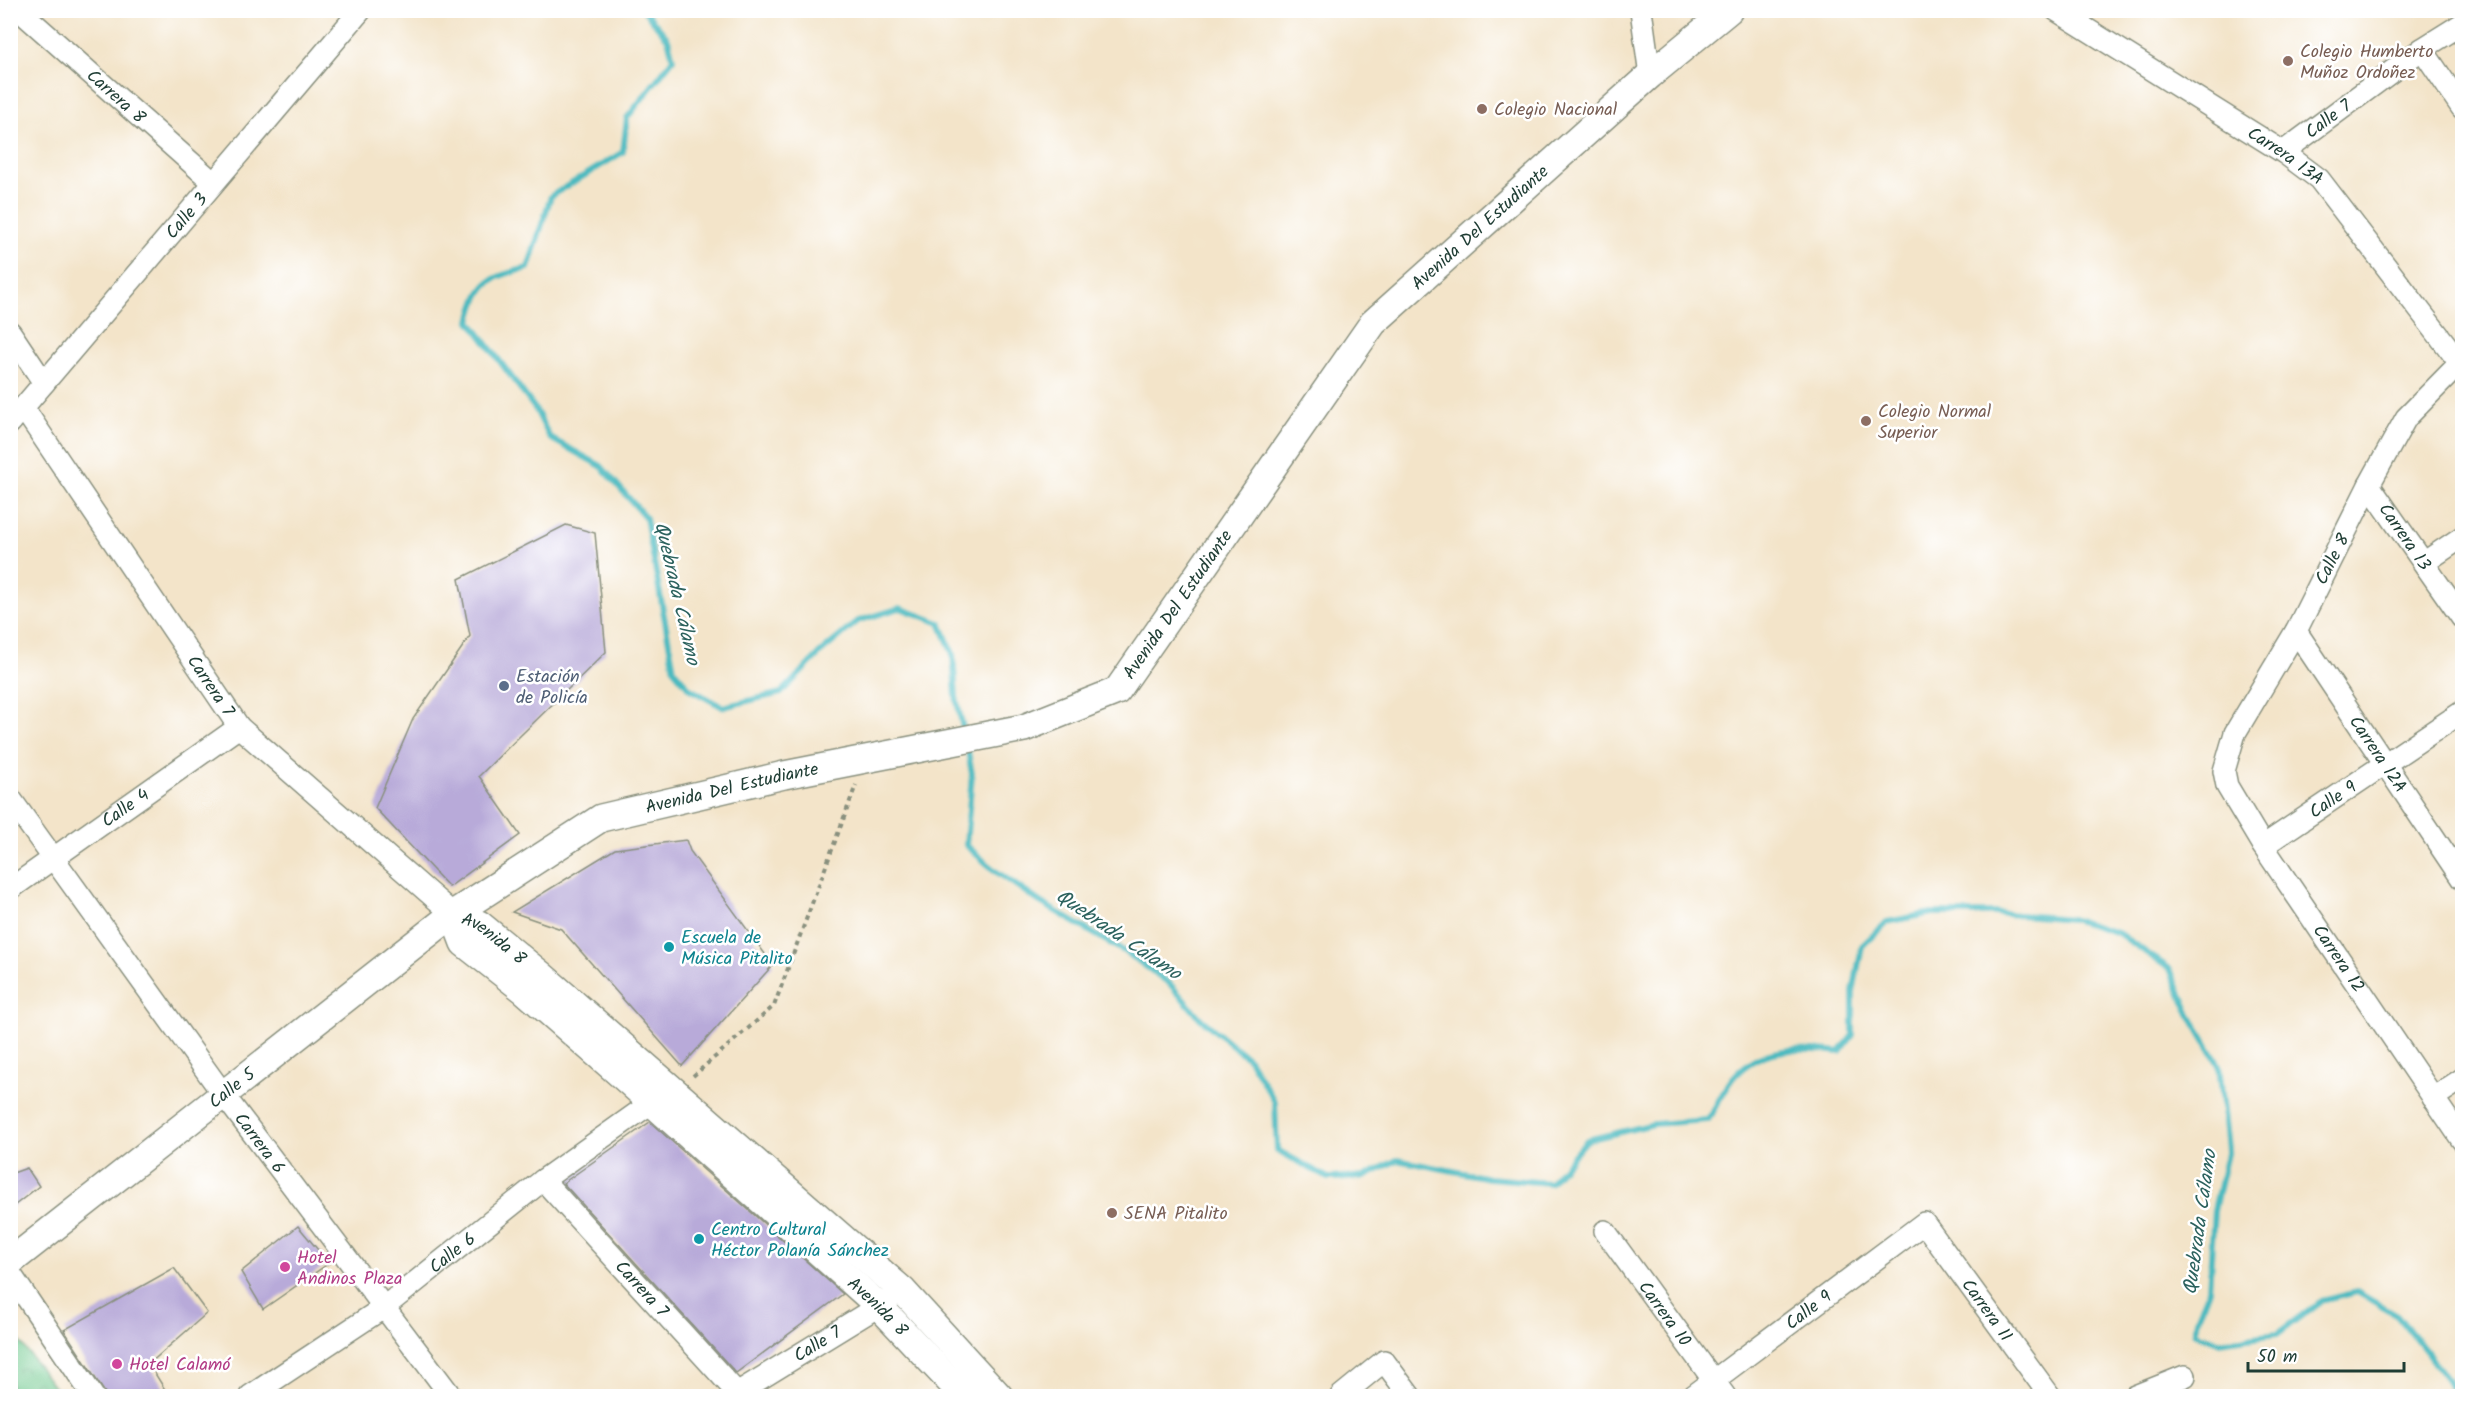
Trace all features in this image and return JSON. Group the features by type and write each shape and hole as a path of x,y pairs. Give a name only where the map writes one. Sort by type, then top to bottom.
{"main road":[{"name":"Avenida Del Estudiante","path":"453,914 601,818 784,775 940,747 1024,729 1117,691 1373,323 1650,75 1729,10"},
{"name":"Avenida 8","path":"453,914 479,924 664,1094 879,1306 964,1396"},
{"name":"Calle 5","path":"10,1262 453,914"},
{"name":"Avenida 8","path":"664,1094 903,1291 999,1396"}],"street":[{"name":"Carrera 8","path":"19,10 213,182"},
{"name":"Calle 3","path":"17,416 361,10"},
{"path":"1641,10 1650,75"},
{"name":"Carrera 13A","path":"2056,10 2283,152 2319,179 2461,362"},
{"name":"Calle 7","path":"2283,152 2421,49 2463,24"},
{"path":"2421,49 2463,108"},
{"path":"10,332 44,383"},
{"name":"Calle 8","path":"2224,771 2235,733 2296,631 2368,485 2406,418 2461,362"},
{"name":"Carrera 7","path":"17,416 239,727 453,914"},
{"name":"Carrera 13","path":"2368,485 2425,561 2463,618"},
{"path":"2425,561 2463,537"},
{"name":"Carrera 12A","path":"2296,631 2463,879"},
{"name":"Calle 9","path":"2263,846 2463,712"},
{"name":"Calle 4","path":"10,889 239,727"},
{"name":"Carrera 12","path":"2224,771 2227,786 2263,846 2463,1140"},
{"name":"Carrera 6","path":"10,798 55,857 223,1094 383,1308 452,1396"},
{"path":"2433,1098 2463,1079"},
{"name":"Calle 6","path":"249,1396 383,1308 543,1180 664,1094"},
{"name":"Carrera 7","path":"543,1180 737,1395"},
{"name":"Calle 9","path":"1693,1396 1720,1389 1924,1222"},
{"name":"Carrera 11","path":"1924,1222 2050,1396"},
{"name":"Carrera 10","path":"1605,1231 1720,1389"},
{"path":"10,1273 93,1396"},
{"name":"Calle 7","path":"737,1395 903,1291"},
{"path":"1341,1396 1384,1362 1410,1396"},
{"path":"2135,1396 2185,1376"}],"path":[{"path":"664,1094 774,1006 866,760"}],"green space":[{"path":"11,1330 61,1396 11,1396"}],"building":[{"name":"Estación de Policía","path":"566,525 595,533 606,652 479,776 520,835 449,887 375,808 413,719 470,636 459,579"},
{"name":"Escuela de Música Pitalito","path":"686,840 690,851 773,965 682,1066 561,929 512,912 615,849"},
{"name":"Centro Cultural Héctor Polanía Sánchez","path":"650,1122 843,1294 736,1373 563,1183"},
{"path":"27,1168 39,1186 10,1209 10,1174"},
{"name":"Hotel Andinos Plaza","path":"298,1226 329,1263 263,1309 241,1272"},
{"name":"Hotel Calamó","path":"174,1268 207,1313 149,1364 169,1396 107,1396 64,1330"}],"waterway":[{"name":"Quebrada Cálamo","path":"644,10 668,39 673,59 627,118 623,152 551,196 528,268 495,278 488,283 478,297 470,321 536,410 550,438 601,466 646,518 674,670 690,689 723,707 781,693 820,653 858,621 900,608 940,623 953,654 956,697 964,733"},
{"name":"Quebrada Cálamo","path":"967,746 972,774 966,845 994,870 1040,902 1130,955 1169,983 1201,1019 1249,1059 1275,1102 1277,1150 1328,1178 1364,1177 1397,1160 1489,1178 1550,1183 1587,1140 1654,1124 1708,1120 1732,1079 1755,1060 1782,1051 1840,1052 1853,1035 1853,992 1862,946 1887,922 1932,913 1994,913 2072,919 2118,933 2170,969 2190,1015 2219,1065 2228,1149 2214,1210 2209,1290 2197,1319 2195,1333 2218,1342 2277,1334 2321,1301 2357,1292 2397,1315 2440,1369 2457,1396"}],"place":[{"name":"Colegio Humberto Muñoz Ordoñez","path":"2288,61"},
{"name":"Colegio Nacional","path":"1482,109"},
{"name":"Colegio Normal Superior","path":"1866,421"},
{"name":"Estación de Policía","path":"504,686"},
{"name":"Escuela de Música Pitalito","path":"669,947"},
{"name":"SENA Pitalito","path":"1112,1213"},
{"name":"Centro Cultural Héctor Polanía Sánchez","path":"699,1239"},
{"name":"Hotel Andinos Plaza","path":"285,1267"},
{"name":"Hotel Calamó","path":"117,1364"}]}
